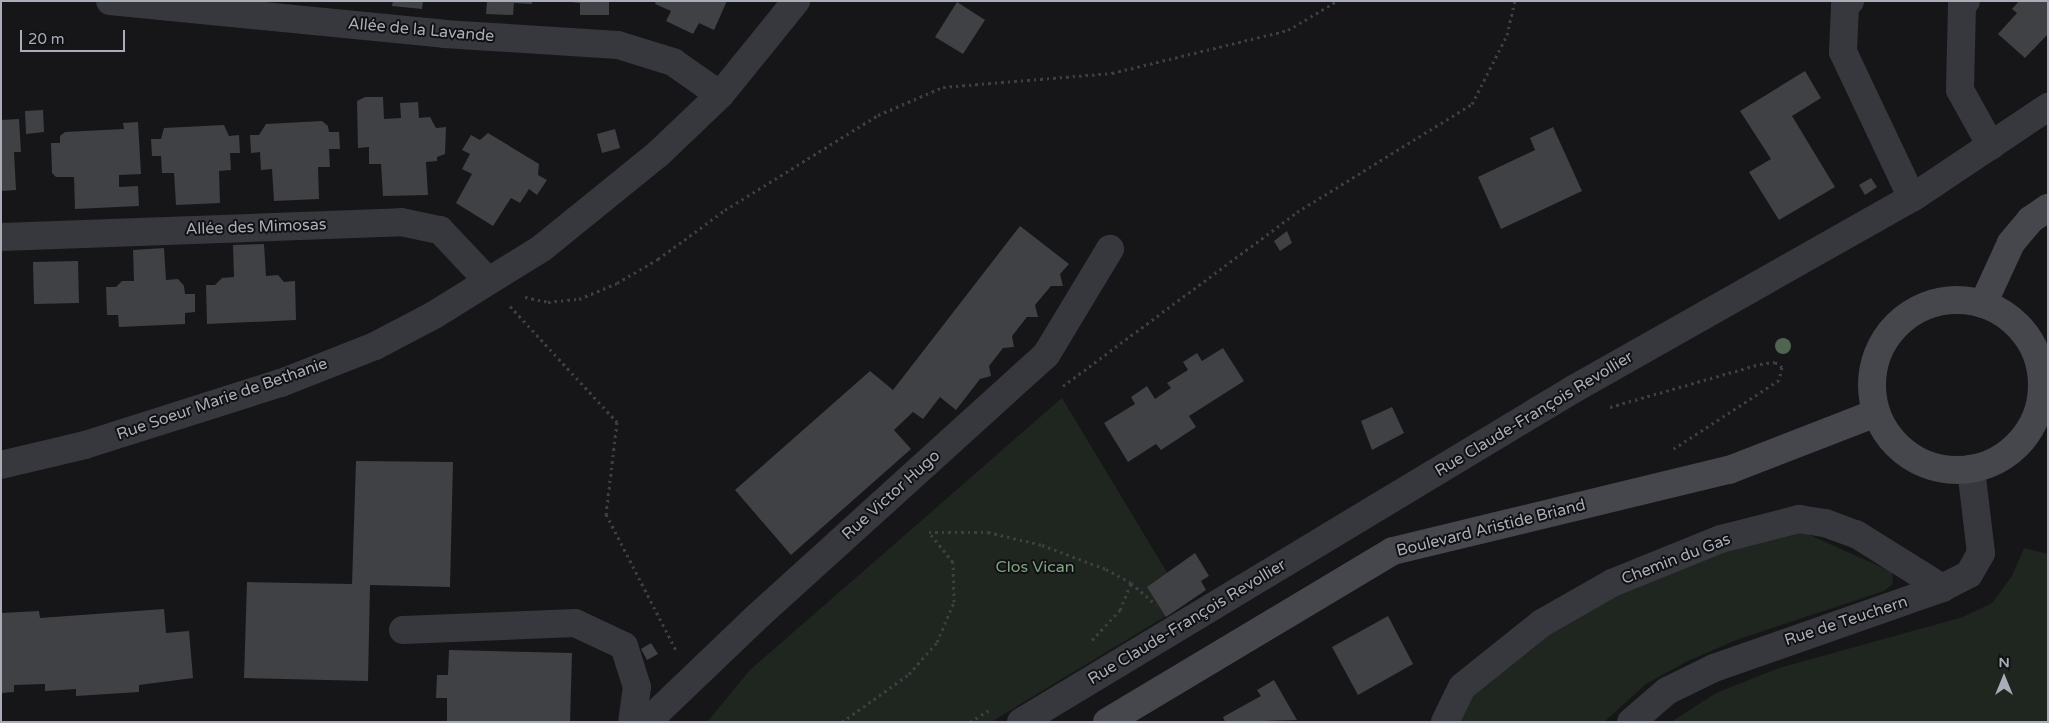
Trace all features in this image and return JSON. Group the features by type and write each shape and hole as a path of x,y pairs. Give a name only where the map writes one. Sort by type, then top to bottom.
{"main road":[{"path":"1983,304 2011,242 2030,220 2048,208"},
{"path":"1956,300 1983,304 2006,315 2024,332 2037,354 2045,380 2040,405 2031,428 2016,448 1994,462 1971,470 1947,470 1924,464 1910,456 1887,434 1876,413 1872,387 1876,360 1887,336 1906,317 1930,304 1956,300"},
{"name":"Boulevard Aristide Briand","path":"1107,722 1393,551 1729,470 1876,413"}],"street":[{"name":"Allée de la Lavande","path":"110,1 444,34 618,45 673,62 720,95"},
{"name":"Rue Soeur Marie de Bethanie","path":"1,465 85,445 281,383 375,346 488,281 542,248 658,154 720,95 796,1"},
{"path":"1850,1 1846,6 1843,52 1912,198"},
{"path":"1966,1 1962,6 1960,90 1991,146"},
{"name":"Rue Claude-François Revollier","path":"1021,722 1572,390 1912,198 2048,107"},
{"name":"Allée des Mimosas","path":"1,237 400,222 440,230 488,281"},
{"name":"Rue Victor Hugo","path":"648,722 690,679 1046,354 1110,249"},
{"name":"Rue de Teuchern","path":"1631,722 1667,691 1714,668 1942,588 1969,574 1981,554 1971,470"},
{"name":"Chemin du Gas","path":"1445,722 1462,687 1542,623 1621,580 1721,540 1771,526 1799,519 1825,522 1856,534 1942,588"},
{"path":"403,630 576,624 624,646 638,687 632,722"}],"path":[{"path":"488,281 514,294 548,302 579,298 617,283 658,259 725,210 878,115 943,87 1112,73 1288,30 1337,1"},
{"path":"1054,392 1297,212 1472,104 1507,35 1515,1"},
{"path":"488,281 617,422 606,514 690,679"},
{"path":"1572,390 1588,408 1612,407 1760,364 1775,362 1782,367 1779,380 1673,448 1679,482"},
{"path":"842,722 909,674 937,642 954,602 953,562 929,532 988,532 1042,545 1106,569 1152,599"}],"green space":[{"name":"Clos Vican","path":"1062,398 1186,604 991,722 707,722 750,670"},
{"path":"1801,531 1892,572 1893,584 1884,591 1736,640 1686,662 1646,684 1604,722 1455,722 1469,698 1527,643 1669,565"},
{"path":"2024,548 2048,554 2048,722 1671,722 1716,693 1779,668 1963,617 1992,603 2012,576"}],"building":[{"path":"393,1 423,1 422,9 392,6"},
{"path":"487,1 532,1 532,4 514,3 513,15 486,14"},
{"path":"562,1 609,1 609,15 580,15 580,3"},
{"path":"656,1 727,1 714,30 699,23 693,34 666,21 671,11 655,4"},
{"path":"2019,1 2048,1 2048,34 2025,58 1998,34 2017,13 2012,9"},
{"path":"957,2 985,20 963,54 935,37"},
{"path":"1805,71 1821,98 1792,116 1835,187 1779,220 1749,172 1771,159 1740,111"},
{"path":"365,97 383,97 384,119 401,118 400,103 418,102 419,118 430,117 436,128 446,127 445,154 437,157 437,161 426,162 428,195 383,196 381,164 369,164 369,147 358,148 357,101"},
{"path":"43,110 44,132 26,134 25,111"},
{"path":"19,119 21,152 14,152 16,190 1,191 1,120"},
{"path":"322,121 328,126 329,132 339,132 340,149 329,149 330,167 318,167 319,199 274,201 272,169 261,170 260,152 251,153 250,135 259,135 266,124"},
{"path":"138,122 141,174 119,175 119,187 138,186 139,206 75,209 74,177 56,177 52,173 51,143 60,143 60,136 65,132 124,129 123,123"},
{"path":"224,125 229,136 239,135 240,153 230,153 231,170 219,171 220,203 176,205 174,173 162,173 161,156 152,156 151,139 161,139 164,128"},
{"path":"1553,127 1582,191 1501,229 1478,177 1535,150 1530,138"},
{"path":"615,129 620,148 602,153 597,134"},
{"path":"488,133 539,164 538,175 547,180 537,195 529,189 520,203 511,198 493,226 456,203 472,174 462,169 470,154 462,150 471,135 480,140"},
{"path":"1871,178 1877,187 1865,195 1859,185"},
{"path":"1020,226 1069,264 1060,274 1063,286 1051,286 1035,305 1038,317 1027,317 1012,336 1014,347 1003,348 989,366 991,376 980,379 956,410 940,397 923,419 913,412 894,430 911,449 791,555 735,490 870,371 893,390"},
{"path":"1287,231 1292,243 1280,251 1274,241"},
{"path":"264,244 266,276 278,275 284,282 295,281 296,320 207,324 206,285 215,285 222,278 234,277 233,245"},
{"path":"164,248 166,280 178,279 184,286 185,294 195,294 195,312 185,313 185,324 119,327 118,315 107,315 106,287 116,287 122,281 134,281 133,250"},
{"path":"78,261 79,303 34,304 33,262"},
{"path":"1223,348 1244,381 1189,416 1196,427 1161,450 1156,444 1128,462 1104,423 1135,404 1131,397 1147,386 1155,399 1171,388 1167,383 1188,370 1183,362 1197,353 1202,361"},
{"path":"1392,407 1404,433 1372,450 1361,421"},
{"path":"356,461 453,462 450,587 370,585 368,681 244,678 247,582 352,584"},
{"path":"1195,553 1209,576 1201,581 1206,590 1166,617 1147,587"},
{"path":"164,609 166,633 189,631 193,678 139,685 139,692 76,696 76,689 45,691 45,684 14,685 14,692 1,693 1,613 39,611 40,618"},
{"path":"1388,616 1413,664 1358,695 1332,647"},
{"path":"651,643 658,654 647,660 641,649"},
{"path":"449,650 572,653 570,722 447,722 447,698 436,698 437,675 448,675"},
{"path":"1274,680 1297,720 1225,722 1223,717 1261,696 1257,690"}]}
